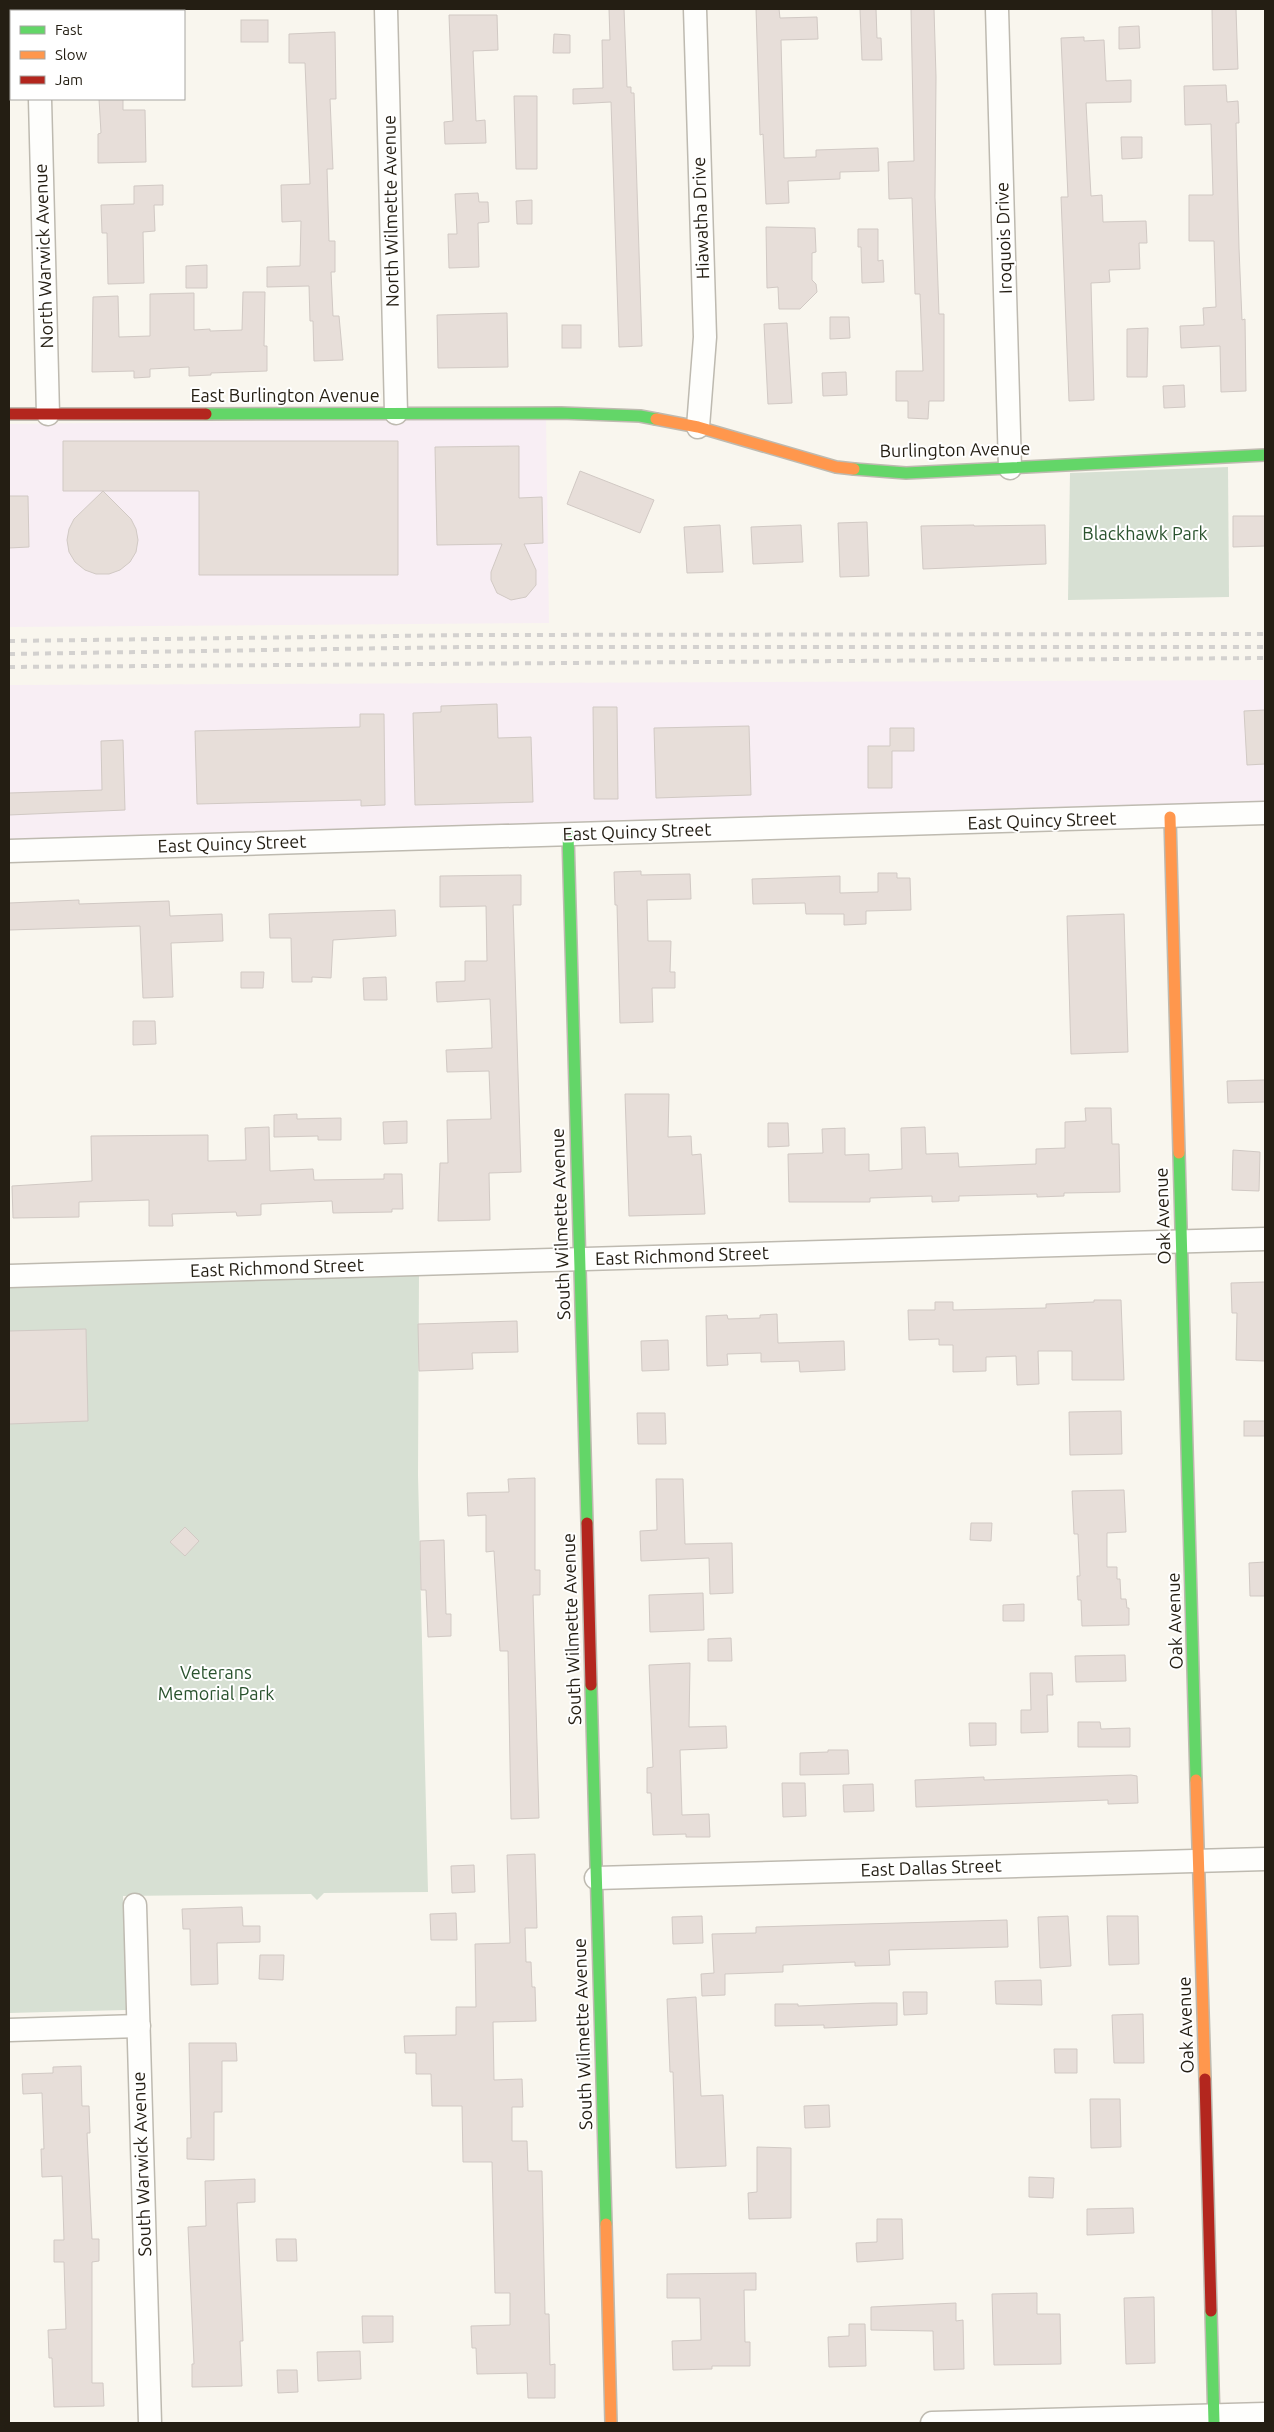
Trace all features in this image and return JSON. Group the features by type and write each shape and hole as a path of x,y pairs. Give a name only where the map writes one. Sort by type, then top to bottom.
{"street":[{"name":"North Wilmette Avenue","path":"386,9 396,413"},
{"name":"Hiawatha Drive","path":"695,9 705,337 698,427"},
{"name":"Iroquois Drive","path":"997,9 1010,468"},
{"name":"North Warwick Avenue","path":"40,100 48,414"},
{"name":"East Burlington Avenue","path":"9,414 561,413"},
{"name":"Burlington Avenue","path":"561,413 640,416 698,427 836,467 906,472 1265,455"},
{"name":"East Quincy Street","path":"9,851 1265,813"},
{"name":"Oak Avenue","path":"1170,817 1214,2419"},
{"name":"South Wilmette Avenue","path":"568,834 611,2423"},
{"name":"East Richmond Street","path":"9,1276 1265,1239"},
{"name":"East Dallas Street","path":"596,1878 1265,1859"},
{"name":"South Warwick Avenue","path":"135,1905 150,2423"},
{"path":"9,2030 138,2026"},
{"path":"932,2423 1214,2419 1265,2414"}],"shaded area":[{"path":"546,418 549,623 9,627 9,424"},
{"path":"1265,680 1265,802 9,843 9,685"}],"green space":[{"name":"Blackhawk Park","path":"1228,467 1229,597 1068,600 1070,473"},
{"name":"Veterans Memorial Park","path":"419,1274 418,1475 428,1892 324,1893 317,1900 311,1894 123,1896 126,2010 9,2013 9,1284"}],"building":[{"path":"609,9 624,9 627,87 631,87 631,93 634,93 642,346 619,347 611,102 573,104 573,89 603,88 602,40 610,40"},
{"path":"756,9 779,9 780,18 817,17 818,39 781,40 784,158 816,157 816,150 878,148 879,171 840,172 840,179 788,181 789,203 766,204 763,134 760,135"},
{"path":"860,9 876,9 877,38 881,38 882,60 862,60"},
{"path":"911,9 934,9 936,77 935,197 939,314 944,314 944,401 929,401 928,419 908,418 908,401 896,401 896,371 923,371 920,294 915,294 912,198 889,199 888,162 914,161"},
{"path":"1212,9 1236,9 1238,69 1213,70"},
{"path":"449,15 497,15 498,50 473,51 476,121 485,120 486,143 445,144 444,122 453,121"},
{"path":"241,20 268,20 268,42 241,42"},
{"path":"1139,26 1140,48 1119,49 1119,27"},
{"path":"335,32 336,99 330,99 333,169 327,169 329,241 335,241 335,272 331,272 333,316 339,316 343,360 314,361 313,321 310,321 309,286 267,287 267,267 300,266 301,221 282,222 281,185 310,184 305,63 289,63 289,34"},
{"path":"554,34 570,35 570,53 553,53"},
{"path":"1084,37 1084,41 1104,40 1106,81 1131,80 1131,102 1086,103 1091,196 1102,195 1103,222 1146,221 1147,243 1139,243 1140,269 1109,270 1110,282 1091,283 1094,400 1069,401 1061,197 1068,197 1061,38"},
{"path":"1226,85 1227,102 1238,101 1239,123 1236,123 1239,248 1242,320 1245,319 1246,391 1221,392 1220,346 1181,348 1180,326 1204,325 1203,308 1216,307 1214,241 1189,241 1189,195 1213,195 1211,124 1185,125 1184,86"},
{"path":"514,96 537,96 537,169 516,169"},
{"path":"99,100 123,100 123,110 145,110 146,162 98,163 98,134 101,133"},
{"path":"1121,137 1142,137 1142,158 1122,159"},
{"path":"163,185 163,205 154,205 155,231 143,232 144,283 108,284 107,233 102,233 101,205 134,204 134,186"},
{"path":"478,193 479,202 488,202 489,222 478,223 479,267 449,268 448,234 457,234 455,194"},
{"path":"532,200 532,224 517,224 516,201"},
{"path":"766,227 815,228 816,252 812,253 812,280 816,284 817,292 800,309 779,309 778,287 767,288"},
{"path":"858,229 878,229 878,261 883,260 884,282 862,283 861,247 858,247"},
{"path":"207,265 207,288 186,288 186,266"},
{"path":"243,292 265,292 264,346 267,346 267,371 211,373 211,375 189,376 189,367 150,369 150,377 134,378 134,371 92,372 93,297 118,296 119,337 150,336 150,294 194,293 194,330 210,329 210,331 242,330"},
{"path":"507,313 508,367 438,368 437,315"},
{"path":"830,317 849,317 850,338 830,339"},
{"path":"787,323 792,403 768,404 764,324"},
{"path":"562,325 581,325 581,348 562,348"},
{"path":"1148,328 1147,377 1127,377 1127,329"},
{"path":"846,372 847,395 823,396 822,373"},
{"path":"1184,385 1185,407 1164,408 1163,386"},
{"path":"63,441 398,441 398,575 199,575 199,491 63,491"},
{"path":"519,446 519,498 542,497 543,543 524,544 536,570 536,585 526,597 511,600 497,593 491,580 491,572 502,544 437,545 435,447"},
{"path":"580,471 654,500 640,533 567,504"},
{"path":"103,491 131,519 136,529 138,540 136,552 130,562 120,570 109,574 96,574 85,570 75,562 69,552 67,540 69,529 74,519"},
{"path":"9,496 28,496 29,547 9,548"},
{"path":"1233,516 1265,516 1265,546 1233,547"},
{"path":"867,522 869,576 840,577 838,523"},
{"path":"720,525 723,572 687,573 684,527"},
{"path":"801,525 803,562 753,564 751,527"},
{"path":"1045,525 1046,564 923,569 921,526"},
{"path":"497,704 498,738 531,737 533,802 415,805 413,713 441,712 441,706"},
{"path":"593,707 617,707 618,799 594,799"},
{"path":"1265,710 1265,764 1247,765 1244,711"},
{"path":"360,714 384,714 385,805 361,806 361,800 197,804 195,731 360,727"},
{"path":"749,726 751,795 656,798 654,728"},
{"path":"890,728 914,728 914,751 892,751 892,788 868,788 868,746 890,746"},
{"path":"123,740 125,810 9,815 9,793 102,790 101,741"},
{"path":"641,871 641,875 690,874 691,899 647,900 648,941 671,941 670,972 675,972 675,988 652,988 653,1022 620,1023 617,905 615,905 614,872"},
{"path":"878,873 897,873 897,878 910,878 911,910 866,911 866,924 844,925 844,914 806,914 805,903 753,904 752,879 840,876 840,893 878,892"},
{"path":"521,875 521,905 513,905 521,1172 489,1173 490,1220 438,1221 440,1163 448,1163 447,1120 491,1119 489,1071 447,1072 446,1050 492,1048 490,999 437,1002 436,982 465,981 465,961 487,961 486,906 440,907 440,876"},
{"path":"79,900 79,904 169,901 170,916 222,914 223,941 171,943 173,997 143,998 140,926 9,930 9,903"},
{"path":"395,910 396,936 333,940 331,978 312,977 312,982 292,982 291,938 270,938 269,914"},
{"path":"1124,914 1128,1052 1071,1054 1067,916"},
{"path":"241,972 264,972 263,988 241,988"},
{"path":"386,977 387,1000 364,1000 363,978"},
{"path":"133,1021 155,1021 156,1044 133,1045"},
{"path":"1265,1080 1265,1102 1228,1103 1227,1081"},
{"path":"625,1094 669,1094 668,1137 691,1136 692,1155 701,1154 705,1214 629,1216"},
{"path":"1085,1108 1111,1108 1112,1144 1119,1144 1120,1192 1064,1193 1064,1196 1037,1197 1037,1194 959,1196 959,1201 932,1202 932,1196 870,1198 870,1202 789,1202 788,1154 823,1153 822,1129 845,1128 845,1155 869,1154 869,1171 902,1169 901,1128 925,1127 926,1154 958,1153 959,1167 1036,1164 1036,1149 1065,1148 1065,1122 1086,1121"},
{"path":"297,1114 297,1119 341,1118 341,1140 318,1140 318,1136 274,1137 274,1115"},
{"path":"407,1121 407,1143 384,1144 383,1122"},
{"path":"768,1123 788,1123 789,1146 768,1147"},
{"path":"269,1127 270,1171 313,1169 314,1180 384,1179 384,1174 402,1174 403,1209 392,1209 392,1212 333,1213 332,1201 261,1204 261,1215 237,1216 236,1212 172,1214 173,1226 149,1226 149,1200 79,1202 79,1217 13,1218 12,1186 92,1181 91,1136 208,1135 208,1161 246,1160 245,1128"},
{"path":"1233,1150 1260,1152 1259,1191 1232,1190"},
{"path":"1265,1282 1265,1361 1236,1360 1237,1313 1232,1313 1231,1283"},
{"path":"1094,1300 1121,1300 1124,1380 1072,1380 1072,1351 1038,1351 1039,1384 1017,1385 1016,1356 986,1357 986,1371 953,1372 953,1345 939,1345 939,1339 909,1340 908,1310 935,1310 935,1302 953,1302 953,1310 1046,1308 1046,1304 1094,1302"},
{"path":"777,1314 778,1343 844,1341 845,1370 800,1372 799,1361 761,1362 761,1353 727,1354 728,1365 707,1366 706,1316 727,1315 728,1319 760,1318 760,1315"},
{"path":"517,1321 518,1352 472,1353 473,1369 419,1371 418,1324"},
{"path":"86,1329 88,1421 9,1424 9,1331"},
{"path":"668,1340 669,1370 642,1371 641,1341"},
{"path":"1121,1411 1122,1454 1070,1455 1069,1412"},
{"path":"637,1413 665,1413 666,1444 638,1444"},
{"path":"1244,1421 1265,1421 1265,1436 1244,1436"},
{"path":"535,1478 535,1570 540,1570 540,1595 533,1595 539,1818 511,1819 508,1651 500,1651 494,1551 486,1552 486,1515 468,1516 467,1493 509,1492 508,1479"},
{"path":"656,1479 683,1479 685,1544 732,1543 733,1593 710,1594 709,1558 641,1561 640,1531 657,1530"},
{"path":"1124,1490 1126,1532 1107,1533 1107,1567 1117,1567 1121,1599 1126,1599 1127,1608 1129,1608 1129,1625 1082,1626 1081,1600 1078,1600 1077,1576 1080,1576 1078,1534 1074,1534 1072,1491"},
{"path":"971,1523 992,1523 991,1541 970,1540"},
{"path":"185,1527 199,1541 185,1556 170,1542"},
{"path":"444,1540 446,1614 451,1614 451,1636 428,1637 426,1590 421,1590 420,1541"},
{"path":"1265,1562 1265,1596 1250,1596 1249,1563"},
{"path":"703,1593 704,1630 650,1632 649,1595"},
{"path":"1024,1604 1024,1621 1003,1621 1003,1605"},
{"path":"731,1638 732,1661 708,1661 708,1639"},
{"path":"1125,1655 1126,1681 1076,1682 1075,1656"},
{"path":"690,1663 689,1727 726,1726 727,1748 680,1750 682,1815 709,1814 710,1837 686,1837 686,1834 653,1835 651,1793 647,1793 647,1768 653,1767 649,1665"},
{"path":"1030,1673 1052,1673 1053,1695 1047,1695 1048,1732 1021,1733 1021,1710 1031,1710"},
{"path":"1078,1722 1100,1722 1101,1729 1130,1728 1130,1747 1078,1747"},
{"path":"969,1723 996,1723 996,1745 970,1746"},
{"path":"828,1750 848,1750 849,1774 800,1775 800,1753 828,1752"},
{"path":"1137,1776 1138,1803 1108,1804 1108,1800 916,1807 915,1780 984,1777 984,1780"},
{"path":"782,1783 805,1783 806,1816 783,1817"},
{"path":"873,1784 874,1811 844,1812 843,1785"},
{"path":"535,1854 537,1928 525,1928 526,1962 531,1962 532,1987 535,1987 536,2021 493,2022 494,2080 522,2079 523,2107 512,2107 512,2141 527,2141 528,2171 542,2171 545,2314 549,2314 550,2365 555,2364 555,2398 528,2398 527,2373 477,2374 476,2348 472,2348 471,2326 510,2325 510,2293 495,2293 492,2162 463,2162 462,2106 432,2106 431,2074 416,2074 416,2053 405,2053 404,2036 456,2035 456,2007 476,2007 475,1944 510,1943 507,1855"},
{"path":"474,1865 475,1892 452,1893 451,1866"},
{"path":"242,1907 243,1926 260,1926 260,1942 217,1943 218,1984 191,1985 190,1929 183,1929 182,1909"},
{"path":"456,1913 457,1940 431,1940 430,1914"},
{"path":"702,1916 703,1943 673,1944 672,1917"},
{"path":"1068,1916 1071,1966 1040,1968 1038,1917"},
{"path":"1107,1916 1138,1916 1139,1964 1109,1965"},
{"path":"1007,1920 1008,1947 889,1950 890,1965 855,1966 855,1962 783,1965 783,1972 725,1974 725,1995 702,1996 701,1974 714,1973 712,1934 756,1933 756,1927"},
{"path":"260,1955 284,1955 283,1980 259,1979"},
{"path":"1041,1980 1042,2005 996,2004 995,1981"},
{"path":"903,1992 927,1992 927,2014 904,2015"},
{"path":"696,1997 701,2096 723,2095 726,2166 676,2168 673,2072 670,2072 667,1999"},
{"path":"897,2003 897,2025 824,2028 824,2025 775,2026 775,2004 798,2004 798,2006"},
{"path":"1143,2014 1144,2063 1114,2063 1112,2015"},
{"path":"189,2043 236,2043 237,2061 222,2061 222,2112 214,2112 214,2160 187,2159 187,2138 191,2138"},
{"path":"1054,2049 1077,2049 1077,2073 1055,2073"},
{"path":"81,2066 82,2106 89,2106 90,2133 87,2133 92,2239 99,2239 99,2261 92,2262 92,2383 103,2383 104,2406 54,2407 52,2358 49,2358 48,2330 66,2329 64,2262 54,2262 54,2240 64,2240 62,2176 42,2177 41,2149 44,2149 42,2093 23,2094 22,2074 53,2073 53,2067"},
{"path":"1090,2099 1120,2099 1121,2147 1091,2148"},
{"path":"829,2105 830,2127 805,2128 804,2106"},
{"path":"757,2147 791,2148 791,2218 749,2219 748,2193 757,2192"},
{"path":"1029,2177 1054,2178 1053,2198 1029,2197"},
{"path":"255,2179 255,2202 237,2203 243,2341 240,2341 242,2386 192,2387 192,2364 194,2364 188,2227 206,2226 205,2181"},
{"path":"1133,2208 1134,2233 1087,2235 1087,2209"},
{"path":"877,2219 902,2219 903,2259 857,2262 856,2243 877,2242"},
{"path":"276,2239 296,2239 297,2261 277,2261"},
{"path":"756,2273 756,2290 744,2290 745,2342 750,2342 750,2366 712,2366 712,2369 673,2370 672,2341 701,2340 700,2298 667,2298 667,2274"},
{"path":"1037,2293 1037,2314 1060,2314 1061,2364 994,2365 992,2294"},
{"path":"1154,2297 1155,2363 1126,2364 1124,2298"},
{"path":"956,2303 956,2321 963,2320 964,2369 934,2370 933,2331 871,2330 871,2307"},
{"path":"362,2316 393,2316 393,2342 363,2343"},
{"path":"849,2324 865,2324 866,2366 829,2367 828,2337 849,2336"},
{"path":"360,2351 361,2379 318,2381 317,2352"},
{"path":"277,2370 297,2370 298,2392 278,2393"}],"railway":[{"path":"9,641 469,635 1265,634"},
{"path":"9,654 464,647 1265,647"},
{"path":"9,667 1265,658"}],"traffic: fast":[{"path":"206,414 561,413 640,416 656,419"},
{"path":"854,469 906,473 1265,455"},
{"path":"568,834 587,1523"},
{"path":"1179,1153 1196,1780"},
{"path":"591,1685 606,2224"},
{"path":"1211,2311 1214,2423"}],"traffic: slow":[{"path":"656,419 698,427 836,467 854,469"},
{"path":"1170,817 1179,1153"},
{"path":"1196,1780 1205,2079"},
{"path":"606,2224 611,2423"}],"traffic: jam":[{"path":"9,414 206,414"},
{"path":"587,1523 591,1685"},
{"path":"1205,2079 1211,2311"}]}
